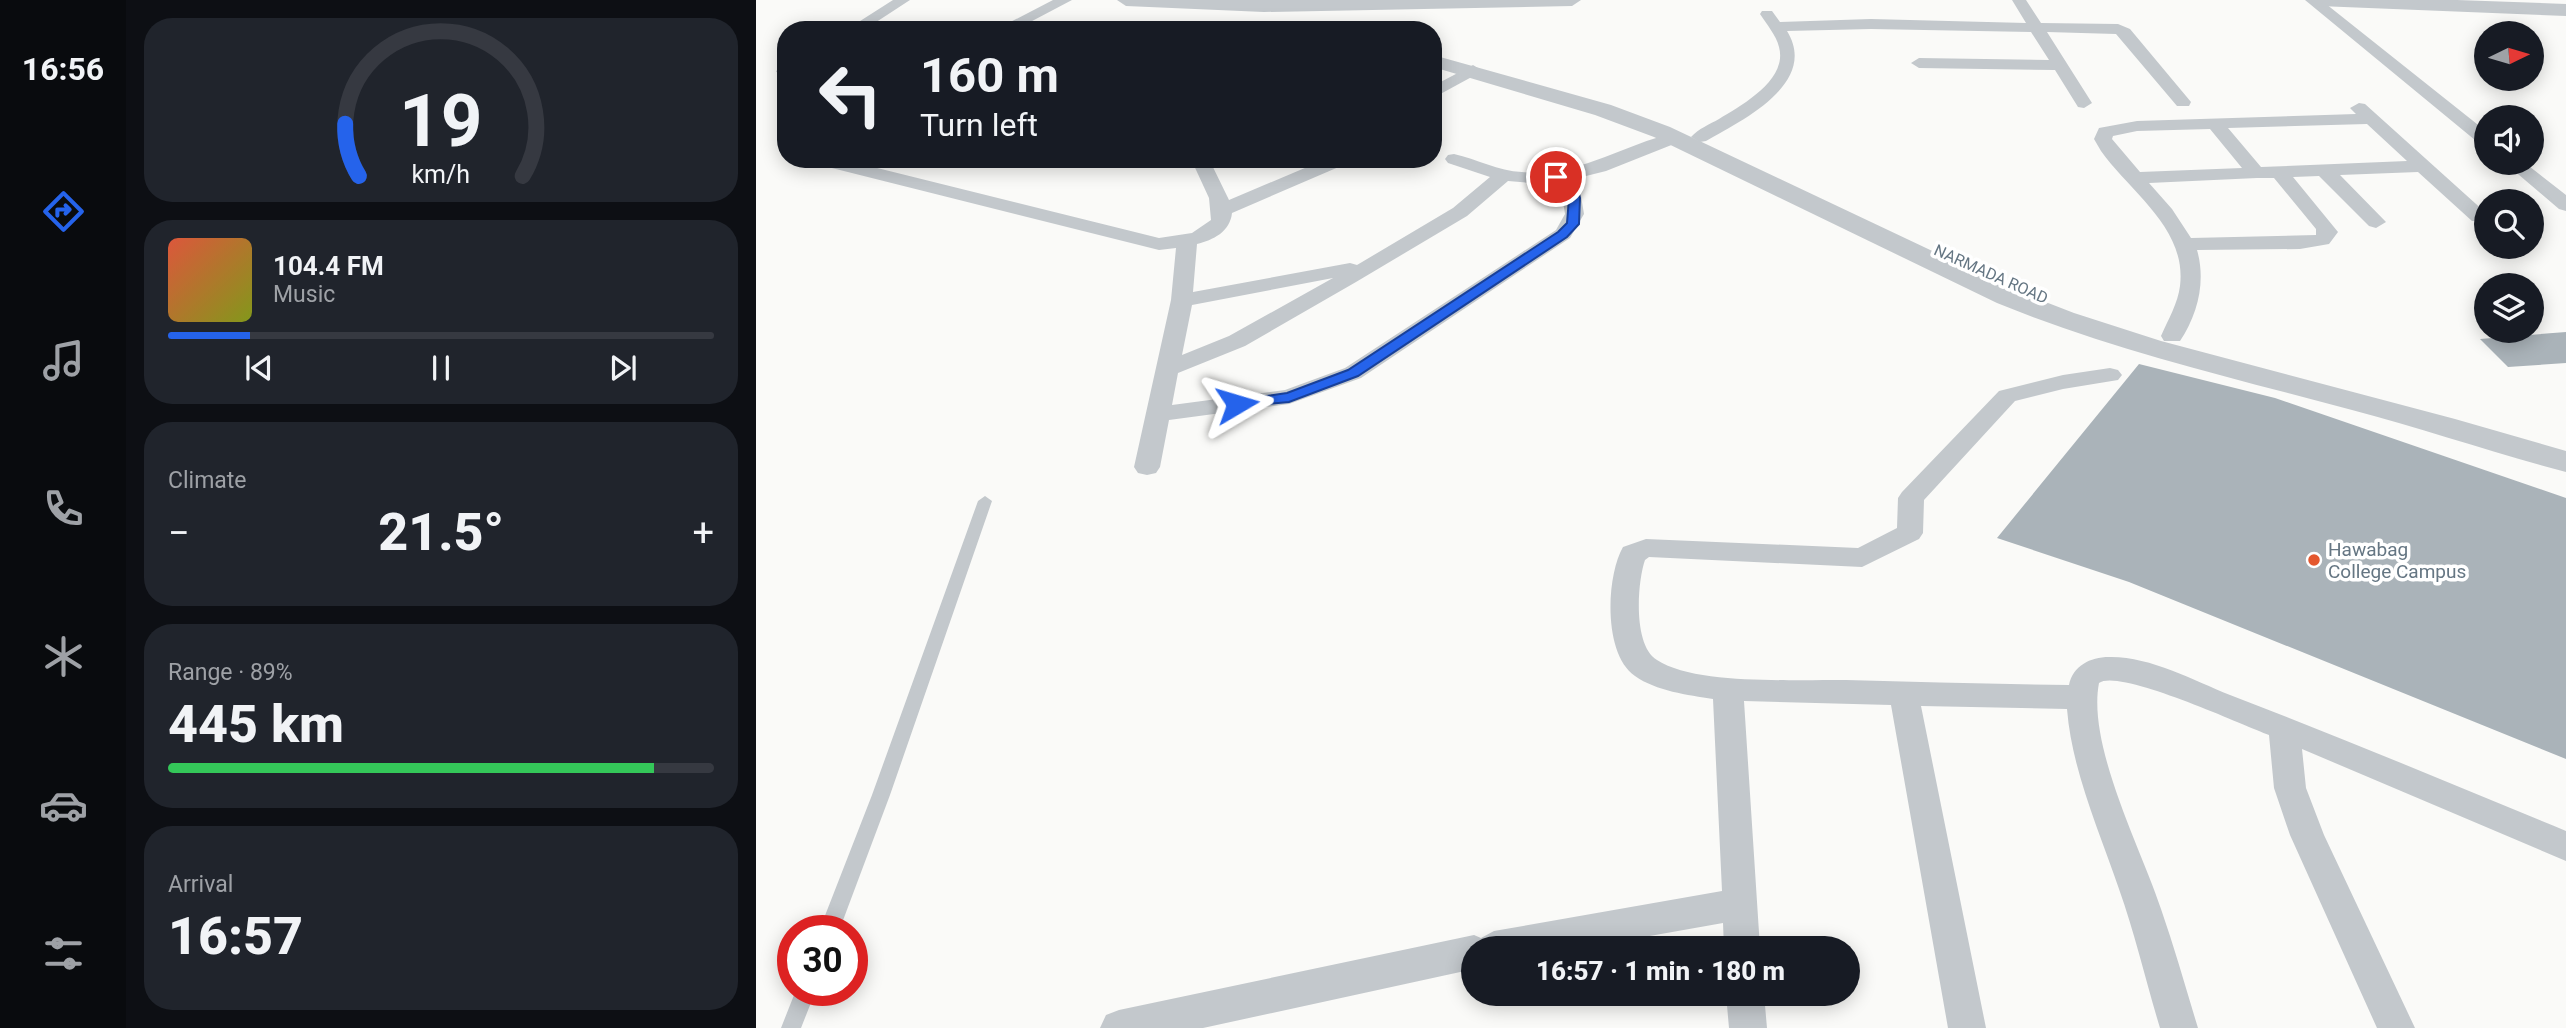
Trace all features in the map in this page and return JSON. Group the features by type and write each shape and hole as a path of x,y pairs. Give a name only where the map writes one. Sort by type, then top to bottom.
{"street":[{"path":"868,21 903,0"},
{"path":"1021,21 1065,0"},
{"path":"1126,0 1326,6 1572,0"},
{"path":"2020,0 2084,103"},
{"path":"2312,0 2474,131"},
{"path":"2319,0 2566,10"},
{"path":"2443,0 2566,4"},
{"path":"1228,2 1299,21"},
{"path":"1228,2 1241,16 1261,21"},
{"path":"1310,21 1309,14 1326,6"},
{"path":"1700,137 1745,111 1783,75 1789,62 1788,52 1771,20 2110,28 2125,32 2183,103"},
{"name":"NARMADA ROAD","path":"1442,54 1604,98 1700,137 1964,264 2048,299 2172,336 2404,398 2566,448"},
{"path":"1442,63 1474,70 1603,110 1673,138 1995,292 2052,316 2123,339 2422,420 2566,463"},
{"path":"1919,63 2060,65"},
{"path":"1442,88 1474,70"},
{"path":"2352,102 2474,213"},
{"path":"2172,336 2191,287 2193,262 2187,244 2176,227 2110,151 2103,139 2105,132 2137,126 2369,119"},
{"path":"2214,123 2256,173"},
{"path":"1454,159 1504,175 1537,178 1568,176 1673,138"},
{"path":"2133,178 2422,166"},
{"path":"854,168 1159,244 1187,241 1217,227 1222,220 1222,210 1204,168"},
{"path":"1222,210 1321,168"},
{"path":"2324,170 2376,222"},
{"path":"2187,244 2300,243 2322,240 2328,232 2279,172"},
{"path":"1168,369 1237,341 1373,264 1460,212 1504,175"},
{"path":"2529,175 2566,205"},
{"path":"1158,414 1289,397 1319,388 1371,363 1563,234 1573,224 1576,213 1568,176"},
{"path":"1147,467 1182,300 1187,241"},
{"path":"1182,300 1373,264"},
{"path":"2079,697 1728,689 1660,675 1644,668 1634,659 1628,640 1626,569 1633,554 1646,548 1862,558 1910,533 1911,498 2007,396 2063,382 2110,375"},
{"path":"2179,1028 2144,909 2089,751 2079,697 2085,678 2093,672 2104,668 2139,672 2284,728 2566,846"},
{"path":"1728,689 1741,936"},
{"path":"1904,694 1967,1028"},
{"path":"2284,728 2290,788 2307,835 2396,1028"},
{"path":"1561,936 1739,904"},
{"path":"1119,1028 1461,956"},
{"path":"1746,1006 1748,1028"}],"lane":[{"path":"835,915 985,501"},
{"path":"791,1028 800,1006"}],"building":[{"path":"2566,332 2566,363 2508,367 2484,343 2544,343 2544,334"},
{"name":"Hawabag College Campus","path":"2139,364 2275,398 2566,498 2566,759 2129,582 1997,538"}],"place":[{"name":"Hawabag College Campus","path":"2314,560"}],"route":[{"path":"1237,404 1289,397 1319,388 1353,373 1563,234 1573,224 1576,213 1575,198 1568,176 1556,177"}]}
